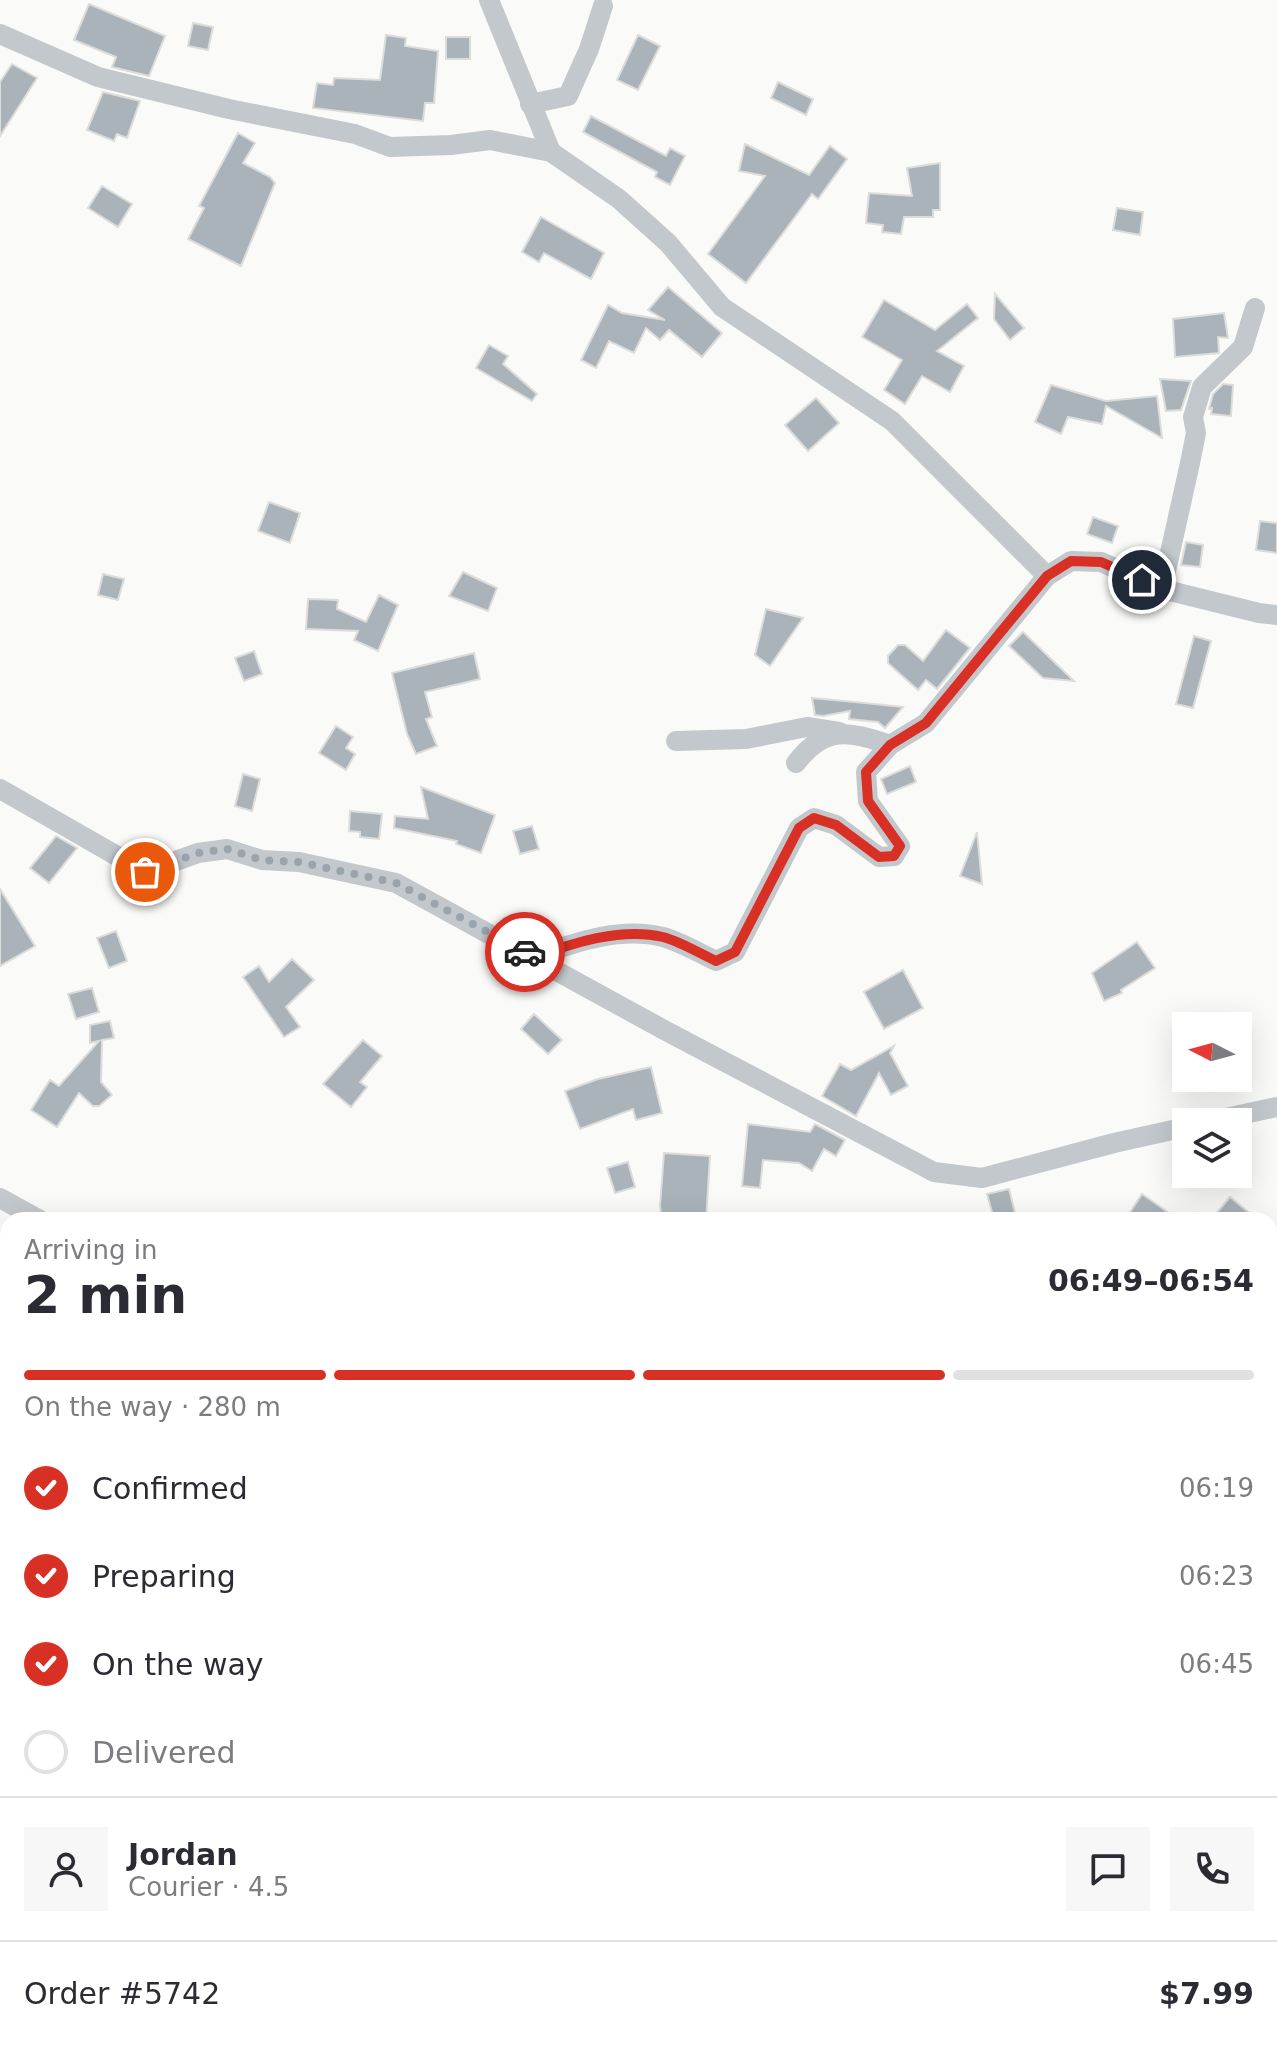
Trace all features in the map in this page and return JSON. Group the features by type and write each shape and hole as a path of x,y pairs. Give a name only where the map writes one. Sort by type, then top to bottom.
{"street":[{"path":"489,0 551,152"},
{"path":"530,104 568,96 589,49 603,6"},
{"path":"0,34 98,77 229,109 355,134 390,147 490,140 551,152 619,199 668,243 722,307 892,421 1047,576"},
{"path":"1162,589 1196,433 1193,417 1202,387 1243,347 1255,308"},
{"path":"533,957 576,942 631,933 665,938 716,961 735,952 799,828 814,818 836,825 879,857 894,856 900,846 868,801 866,772 890,745 926,723 1047,576 1071,561 1101,562 1162,589 1277,615"},
{"path":"676,741 746,739 807,727 859,735 890,745"},
{"path":"796,763 809,746 839,732"},
{"path":"0,789 145,872 198,853 227,849 262,860 299,862 396,883 666,1031 934,1172 982,1178 1172,1130"},
{"path":"1252,1112 1277,1107"},
{"path":"0,1198 25,1212"}],"building":[{"path":"89,4 165,36 149,76 112,67 116,57 74,40"},
{"path":"193,23 213,27 208,50 188,46"},
{"path":"386,35 406,38 405,46 438,51 434,103 425,103 423,121 313,108 317,83 333,85 334,78 380,80"},
{"path":"638,35 660,46 638,90 617,80"},
{"path":"446,37 470,37 470,59 446,59"},
{"path":"12,64 37,78 0,136 0,82"},
{"path":"778,82 813,99 806,115 771,98"},
{"path":"103,92 140,101 127,138 117,134 114,141 87,130"},
{"path":"591,116 666,156 670,148 685,156 670,185 655,177 657,172 583,132"},
{"path":"238,133 255,143 243,163 270,177 275,183 241,266 188,239 204,208 199,206"},
{"path":"745,144 809,175 830,146 847,159 818,199 812,194 746,283 708,254 765,176 739,171"},
{"path":"940,163 940,210 933,210 933,217 904,217 901,234 882,232 883,225 866,223 869,193 912,196 907,168"},
{"path":"102,186 132,204 118,227 88,208"},
{"path":"1117,208 1143,212 1140,235 1113,230"},
{"path":"541,217 604,253 591,279 544,253 539,262 522,252"},
{"path":"668,287 722,333 702,357 669,330 660,340 646,328 634,353 609,341 596,368 581,360 608,305 622,313 665,320 648,310"},
{"path":"995,294 1024,328 1010,340 994,319"},
{"path":"884,300 935,330 967,304 978,318 937,351 964,366 950,392 922,376 905,404 884,390 902,360 862,337"},
{"path":"1224,313 1228,338 1218,337 1219,353 1175,357 1173,319"},
{"path":"489,345 508,356 503,364 537,394 532,401 476,368"},
{"path":"1160,379 1191,381 1181,410 1166,411"},
{"path":"1223,384 1233,385 1231,416 1211,414 1212,408 1209,409 1213,394"},
{"path":"1051,385 1106,401 1157,396 1162,438 1106,406 1102,424 1068,417 1061,434 1035,422"},
{"path":"816,398 839,423 808,451 785,425"},
{"path":"269,502 300,513 290,543 258,531"},
{"path":"1093,517 1118,526 1112,543 1087,534"},
{"path":"1260,521 1277,523 1277,553 1256,550"},
{"path":"1186,542 1203,545 1200,567 1181,565"},
{"path":"463,572 497,588 488,611 449,596"},
{"path":"103,574 124,579 118,600 98,595"},
{"path":"379,595 398,605 378,651 354,640 358,631 306,629 308,599 338,600 337,609 366,622"},
{"path":"766,609 803,618 770,666 755,655"},
{"path":"946,630 970,648 937,689 926,680 918,690 888,663 888,656 898,645 905,645 923,661"},
{"path":"1023,632 1074,681 1043,678 1009,646"},
{"path":"1194,636 1211,641 1193,708 1176,704"},
{"path":"254,651 262,674 244,681 235,658"},
{"path":"474,653 480,679 425,692 432,717 426,719 437,746 416,754 407,734 392,673"},
{"path":"812,698 903,707 885,728 878,722 849,719 850,711 815,715"},
{"path":"336,726 353,737 346,748 355,754 346,770 319,753"},
{"path":"910,766 916,782 887,794 881,779"},
{"path":"243,774 260,779 252,811 235,806"},
{"path":"421,787 495,815 481,853 456,844 457,841 394,828 395,816 428,819"},
{"path":"350,811 382,814 379,839 360,837 360,832 349,831"},
{"path":"532,826 539,849 520,854 513,831"},
{"path":"977,832 982,884 960,876"},
{"path":"56,836 77,848 49,883 30,868"},
{"path":"0,889 35,946 0,966"},
{"path":"116,931 127,961 109,968 97,938"},
{"path":"1137,942 1155,968 1121,990 1122,993 1104,1001 1092,973"},
{"path":"292,959 314,980 286,1007 300,1027 284,1037 243,977 259,966 269,982"},
{"path":"903,970 923,1008 884,1029 864,992"},
{"path":"92,988 99,1012 76,1019 68,994"},
{"path":"534,1014 562,1040 548,1054 521,1029"},
{"path":"110,1021 114,1038 102,1040 101,1082 112,1095 99,1106 93,1106 79,1093 57,1127 31,1110 50,1080 59,1086 99,1041 90,1043 90,1025"},
{"path":"363,1040 382,1056 360,1082 367,1087 351,1107 323,1084"},
{"path":"894,1046 890,1053 908,1086 891,1095 879,1073 856,1116 822,1096 840,1064 851,1070"},
{"path":"651,1067 662,1113 636,1120 633,1109 580,1129 565,1091 598,1079"},
{"path":"748,1124 810,1132 815,1124 845,1140 836,1156 824,1149 812,1171 799,1163 763,1160 760,1188 742,1186"},
{"path":"664,1153 710,1156 706,1212 661,1212"},
{"path":"628,1162 635,1187 615,1193 607,1168"},
{"path":"1009,1189 1015,1212 992,1212 987,1194"},
{"path":"1142,1194 1168,1212 1130,1212"},
{"path":"1230,1197 1248,1212 1218,1212"}],"way so far":[{"path":"145,872 198,853 227,849 262,860 299,862 396,883 525,952"}],"route":[{"path":"525,952 533,957 576,942 631,933 665,938 716,961 735,952 799,828 814,818 836,825 879,857 894,856 900,846 868,801 866,772 890,745 926,723 1047,576 1071,561 1101,562 1142,580"}]}
